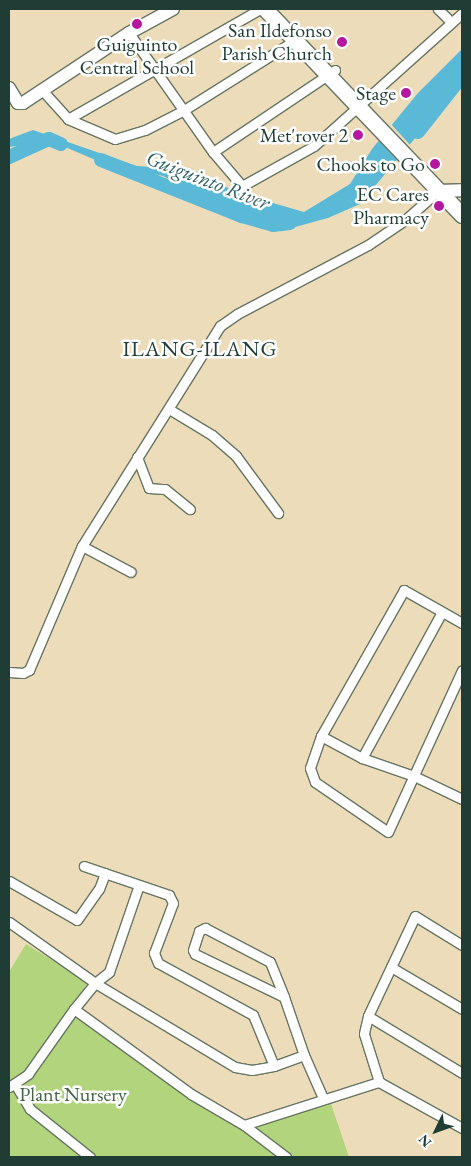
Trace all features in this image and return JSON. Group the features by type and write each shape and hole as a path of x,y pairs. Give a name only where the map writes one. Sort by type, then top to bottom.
{"highway":[{"path":"265,9 367,108 443,190 462,215"},
{"path":"276,9 332,73"},
{"path":"443,190 462,204"}],"street":[{"path":"9,88 18,103 43,91 129,34 173,9"},
{"path":"68,119 156,71 260,9"},
{"path":"438,9 451,22"},
{"path":"129,34 213,152 242,186 249,184 314,146 367,108 462,13"},
{"path":"43,91 68,119 115,139 145,130 184,110 295,40"},
{"path":"213,152 332,73"},
{"path":"9,672 23,673 29,670 82,546 169,409 201,353 225,322 368,245 405,220 443,190 462,190"},
{"path":"169,409 212,435 236,456 278,513"},
{"path":"137,457 149,488 165,489 190,509"},
{"path":"82,546 131,572"},
{"path":"462,623 404,590 321,736 310,768 315,782 388,832 462,670"},
{"path":"362,758 442,612"},
{"path":"321,736 362,758 461,795"},
{"path":"84,866 172,898 154,953 158,963 253,1015 274,1066"},
{"path":"9,882 77,920 99,889 106,873"},
{"path":"90,1157 30,1110 12,1086 28,1074 95,982 109,972 139,885"},
{"path":"462,944 415,916 368,1016 364,1034 379,1082 462,1128"},
{"path":"9,922 95,982 235,1067 252,1070 274,1066 304,1055"},
{"path":"284,997 195,954 193,950 199,932 205,928 270,962 284,997 304,1055 323,1098"},
{"path":"391,967 462,1009"},
{"path":"74,1009 191,1094 244,1125 286,1157"},
{"path":"368,1016 462,1073"},
{"path":"244,1125 323,1098 379,1082"}],"green space":[{"name":"Plant Nursery","path":"26,944 88,982 68,1012 243,1130 330,1101 349,1157 9,1157 9,972"}],"water":[{"path":"462,49 462,82 360,204 328,218 284,230 201,196 163,176 105,164 51,141 9,147 9,139 33,130 137,166 193,170 238,193 304,212 350,184 372,149 418,93"}],"pier":[{"path":"390,123 411,146 399,162 377,139"}],"waterway":[{"name":"Guiguinto River","path":"418,132 462,76"},
{"name":"Guiguinto River","path":"9,157 49,139 61,144"},
{"name":"Guiguinto River","path":"101,160 242,216 273,225 290,223"}],"place":[{"name":"Guiguinto Central School","path":"137,24"},
{"name":"San Ildefonso Parish Church","path":"342,42"},
{"name":"Stage","path":"406,93"},
{"name":"Met'rover 2","path":"358,135"},
{"name":"Chooks to Go","path":"435,164"},
{"name":"EC Cares Pharmacy","path":"439,206"}],"district":[{"name":"ILANG-ILANG","path":"200,349"}]}
